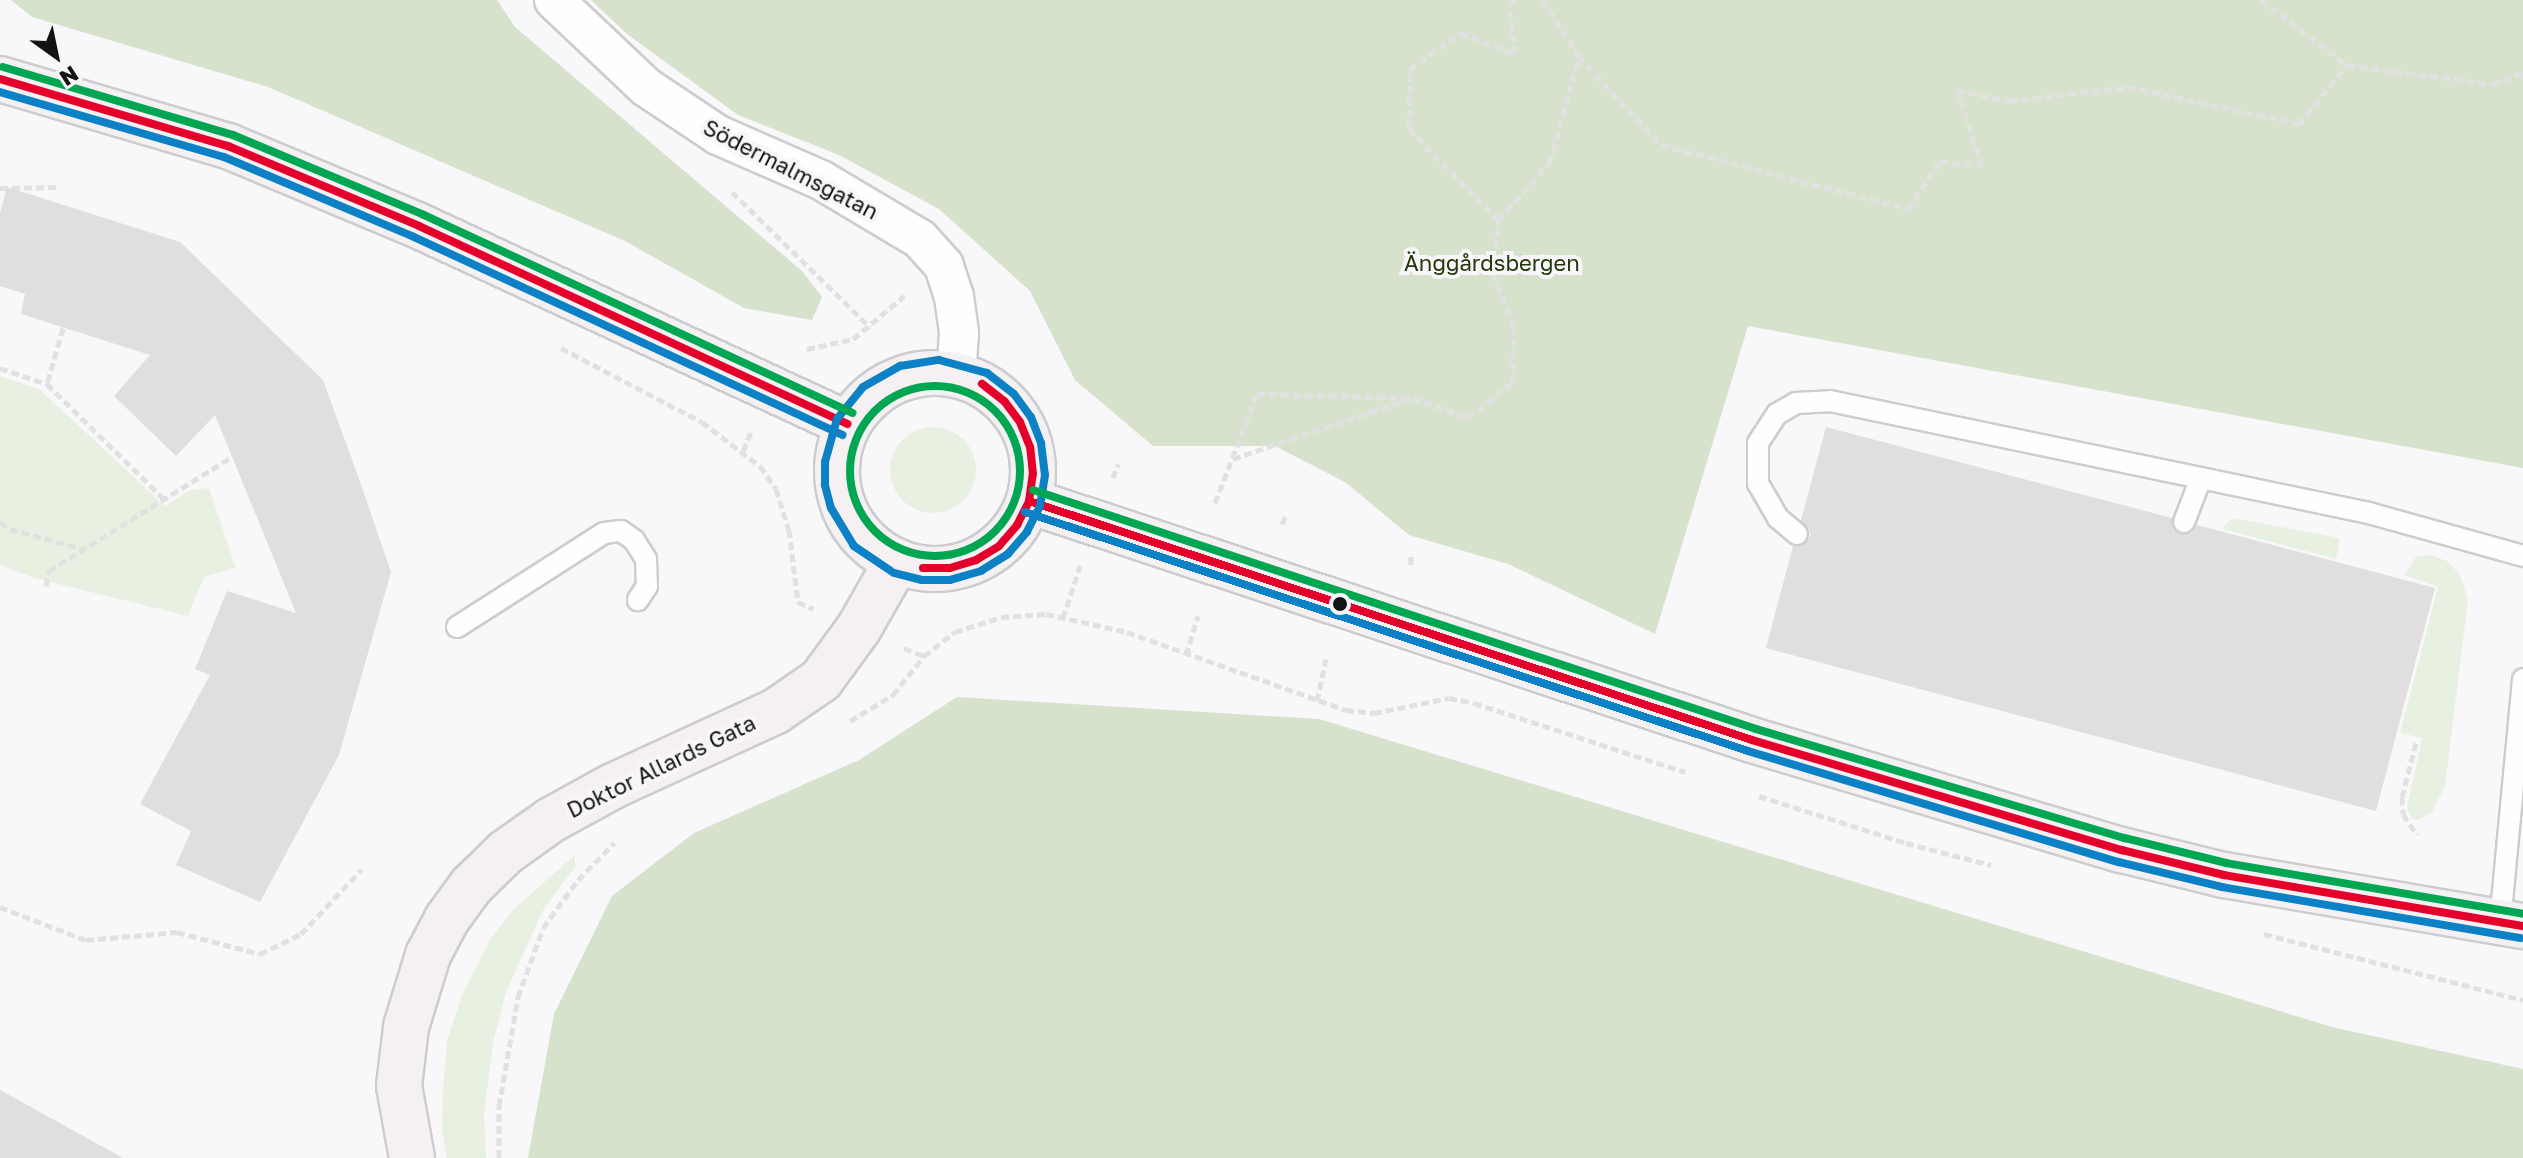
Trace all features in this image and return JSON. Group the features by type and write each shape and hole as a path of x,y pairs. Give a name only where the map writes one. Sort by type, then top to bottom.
{"street":[{"name":"Södermalmsgatan","path":"554,0 646,87 718,135 821,180 920,239 944,266 954,297 959,334 956,375"},
{"path":"0,79 228,146 419,226 848,424"},
{"path":"938,372 956,375 982,384 1004,401 1020,422 1030,447 1033,474 1029,501 1017,525 999,546 976,560 950,568 923,568 897,561 863,538 842,504 837,463 848,424 871,396 903,378 938,372"},
{"path":"1029,501 1752,740 2122,850 2224,875 2512,925"},
{"name":"Doktor Allards Gata","path":"412,1158 399,1086 406,1027 428,955 447,919 471,886 506,852 551,820 613,786 776,711 821,680 859,628 897,561"}],"lane":[{"path":"1797,534 1770,507 1758,484 1755,463 1758,443 1768,425 1796,403 1830,401 2369,513 2523,556"},
{"path":"2184,522 2201,478"},
{"path":"457,627 604,533 621,531 634,540 646,559 647,586 638,600"},
{"path":"2512,925 2523,679"}],"path":[{"path":"1499,220 1409,129 1410,69 1460,33 1515,54 1509,3 1515,0"},
{"path":"1543,0 1579,57 1661,145 1908,209 1940,161 1982,166 1957,90 2009,101 2128,87 2299,124 2347,65"},
{"path":"2261,0 2347,65 2492,84 2523,73"},
{"path":"1215,503 1257,394 1413,398 1468,418 1513,382 1514,326 1492,272 1499,220 1550,162 1579,57"},
{"path":"725,184 870,327"},
{"path":"0,188 56,187"},
{"path":"47,384 63,328"},
{"path":"554,344 702,422 760,466 776,489 789,530 798,602 924,656"},
{"path":"0,368 47,384 164,499"},
{"path":"1232,459 1413,398"},
{"path":"46,586 49,571 246,448"},
{"path":"1282,524 1286,515"},
{"path":"0,522 10,529 84,549"},
{"path":"1411,556 1411,567"},
{"path":"836,727 893,695 924,656 955,632 1001,617 1046,614 1127,632 1346,710 1374,713 1449,698 1474,703 1695,776"},
{"path":"1186,655 1198,616"},
{"path":"1317,701 1326,659"},
{"path":"2416,743 2402,797 2403,814 2417,835"},
{"path":"1754,795 1906,843 1998,867"},
{"path":"499,1158 499,1106 508,1038 518,997 543,928 578,880 626,835"},
{"path":"0,907 86,940 177,932 260,954 301,934 362,869"},
{"path":"2258,933 2523,1000"}],"green space":[{"path":"11,0 497,0 515,27 802,271 822,297 812,320 744,308 625,241 268,87 32,17"},
{"name":"Änggårdsbergen","path":"591,0 2523,0 2523,468 1748,326 1655,634 1508,564 1409,535 1345,482 1275,446 1153,446 1075,380 1030,291 939,209 839,155 738,115 627,34"},
{"path":"0,376 39,389 165,506 190,490 209,488 236,568 204,577 188,616 34,578 0,565"},
{"path":"933,427 950,430 964,439 973,453 976,470 973,487 964,501 950,510 933,513 916,510 902,501 893,487 890,470 893,453 902,439 916,430"},
{"path":"2230,520 2340,538 2336,559 2222,529"},
{"path":"2430,555 2447,561 2460,575 2468,600 2445,786 2432,812 2419,820 2412,819 2407,808 2422,738 2400,733 2438,587 2404,575 2416,557"},
{"path":"957,697 1319,719 2332,1027 2523,1069 2523,1158 528,1158 554,1014 612,896 694,833 859,760"},
{"path":"575,855 575,867 542,912 506,992 493,1043 484,1114 486,1158 447,1158 442,1131 447,1041 462,995 491,938 514,909"}],"building":[{"path":"7,187 180,242 323,380 358,476 391,572 339,755 260,902 176,865 191,831 140,804 210,675 195,669 227,591 296,613 215,415 176,456 114,396 150,355 21,314 25,294 0,286 0,213"},
{"path":"1826,427 2172,518 2173,530 2180,534 2192,533 2197,525 2435,588 2376,811 1766,648 1793,546 1802,546 1810,537 1809,529 1801,520"},
{"path":"0,1090 123,1158 0,1158"}],"transit line":[{"path":"3,67 233,135 424,215 853,413"},
{"path":"0,79 228,146 419,226 848,424"},
{"path":"0,92 224,157 414,237 843,435"},
{"path":"891,571 854,546 831,508 825,485 825,462 837,419 863,387 900,366 939,360 987,373 1014,394 1031,417 1041,443 1045,475 1040,506 1027,532 1008,554 981,571 950,580 922,580 894,573"},
{"path":"923,568 950,568 976,560 999,546 1017,525 1029,501 1033,474 1030,447 1020,422 1004,401 982,384"},
{"path":"935,386 968,392 995,411 1014,438 1020,471 1014,504 995,531 968,550 935,556 902,550 875,531 856,504 850,471 856,438 875,411 902,392 935,386"},
{"path":"1033,490 1756,729 2125,838 2226,863 2523,914"},
{"path":"1029,501 1752,740 2122,850 2224,875 2523,926"},
{"path":"1025,512 1748,751 2119,862 2222,887 2521,938"}]}
